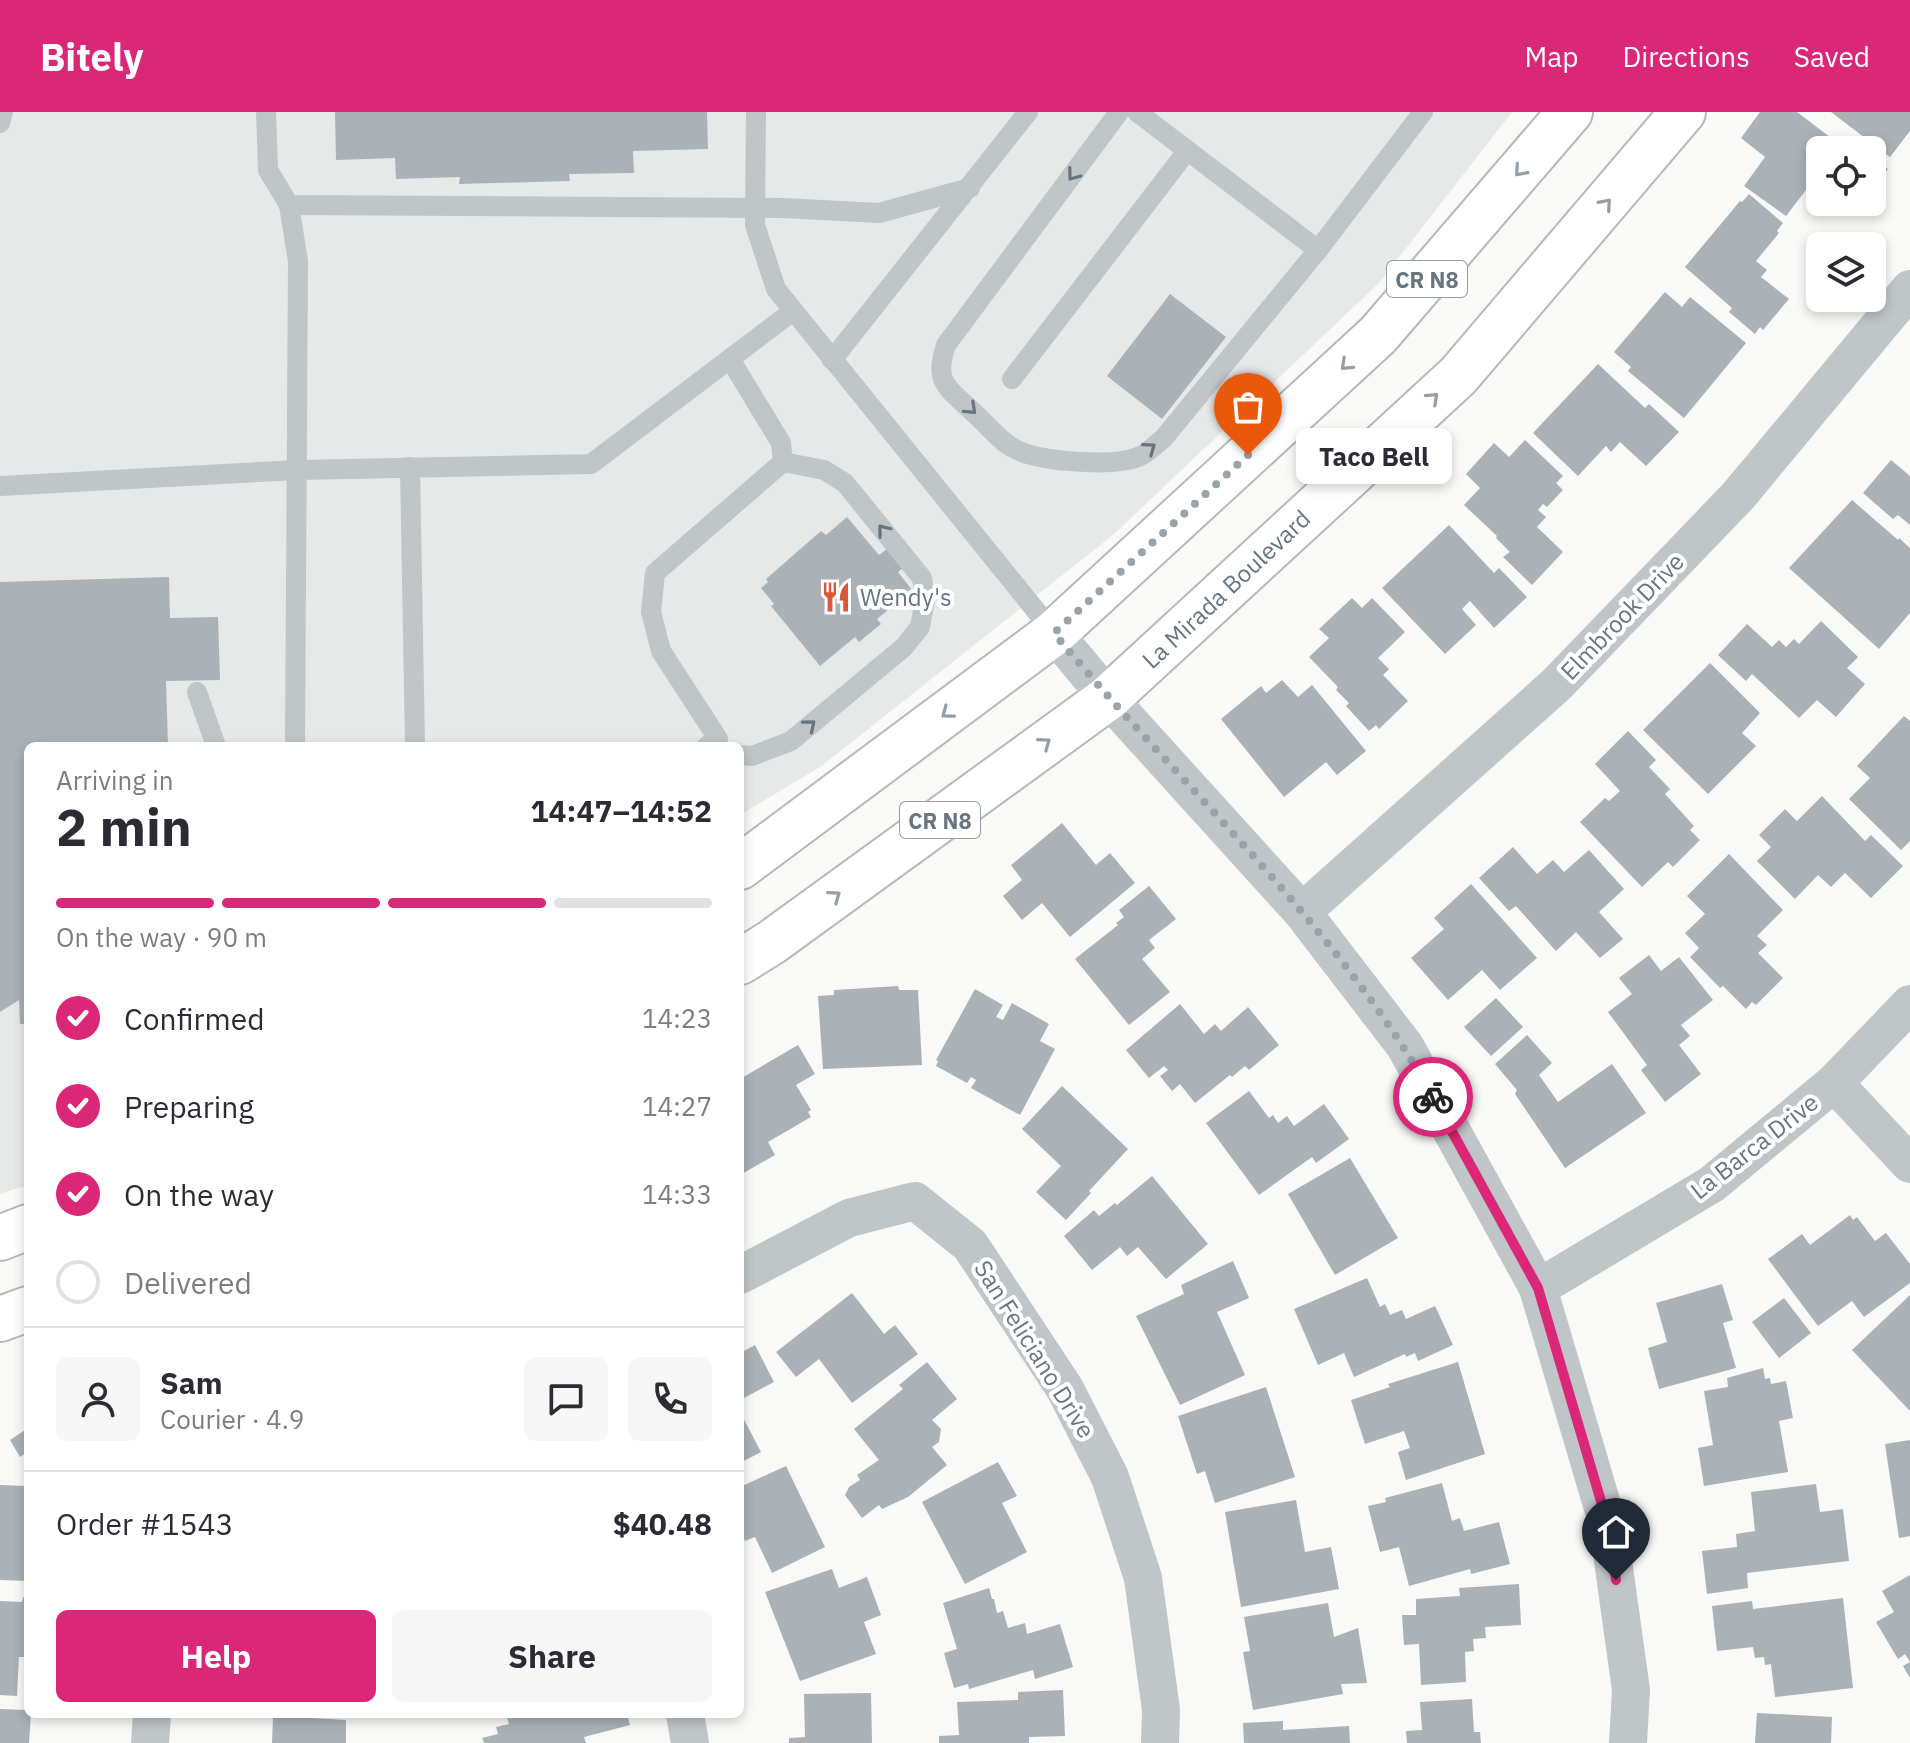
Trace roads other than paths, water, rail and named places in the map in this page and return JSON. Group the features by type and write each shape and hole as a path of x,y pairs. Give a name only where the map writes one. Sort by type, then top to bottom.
{"main road":[{"name":"CR N8","path":"744,864 1054,633 1378,335 1570,112"},
{"name":"La Mirada Boulevard","path":"744,960 1108,698 1458,376 1683,112"},
{"path":"0,1238 24,1229"},
{"path":"0,1319 24,1310"}],"street":[{"name":"Elmbrook Drive","path":"1302,912 1557,684 1738,496 1910,289"},
{"path":"1054,633 1108,698 1302,912 1405,1046 1538,1288 1608,1525 1631,1690 1628,1743"},
{"name":"La Barca Drive","path":"1538,1288 1712,1184 1834,1083 1910,1004"},
{"path":"1834,1083 1910,1164"},
{"name":"San Feliciano Drive","path":"745,1272 849,1218 915,1201 970,1245 1065,1389 1110,1477 1143,1578 1161,1710 1160,1743"},
{"path":"150,1743 152,1718"},
{"path":"686,1718 690,1743"}],"lane":[{"path":"0,123 3,112"},
{"path":"266,112 268,170 289,205 298,261 295,742"},
{"path":"756,112 755,225 776,289 1054,633"},
{"path":"832,360 1028,112"},
{"path":"1119,112 946,345 939,366 943,383 1013,449 1060,460 1099,462 1138,457 1163,439 1318,250 1423,112"},
{"path":"1137,112 1318,250"},
{"path":"1012,379 1187,151"},
{"path":"289,205 755,208 879,213 970,188"},
{"path":"0,486 297,470 591,464 793,311"},
{"path":"730,359 781,443 783,462"},
{"path":"716,742 661,651 651,612 655,573 783,462"},
{"path":"744,755 752,756 791,741 904,647 920,627 925,600 922,578 845,483 824,470 783,462"},
{"path":"410,467 415,742"},
{"path":"197,692 215,742"}],"place":[{"name":"Taco Bell","path":"1248,455"},
{"name":"Wendy's","path":"836,597"}]}
